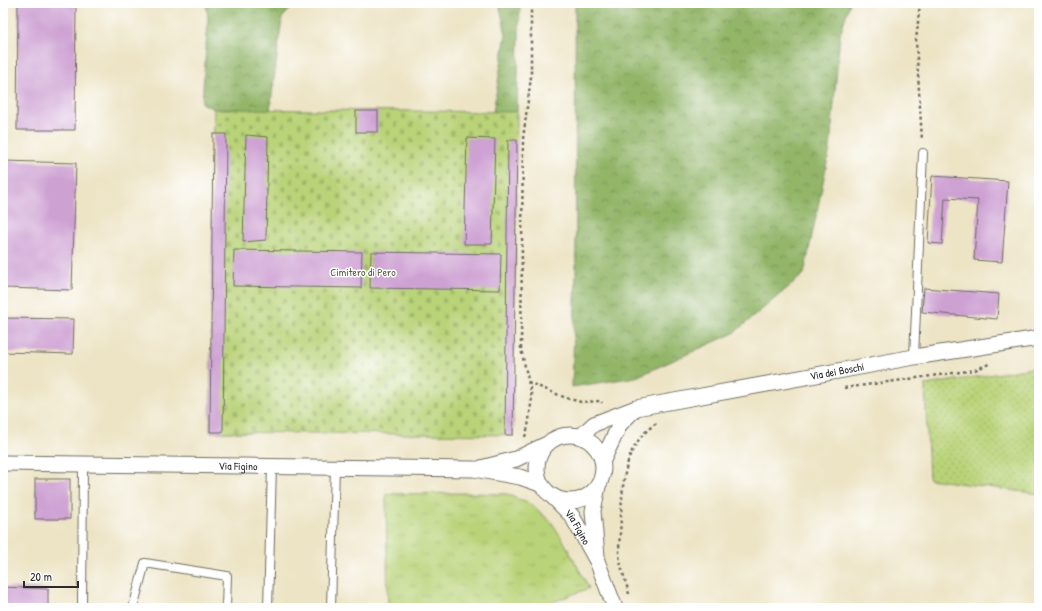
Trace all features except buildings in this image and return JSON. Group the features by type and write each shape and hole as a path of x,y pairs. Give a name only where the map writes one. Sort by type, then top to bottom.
{"street":[{"name":"Via dei Boschi","path":"581,436 594,424 616,420 636,408 914,357 1039,338"},
{"name":"Via dei Boschi","path":"603,460 616,420"},
{"path":"569,434 581,436 594,444 599,451 603,460 602,478 598,486 590,495 575,501 564,501 552,496 540,484 537,474 538,456 545,445 553,439 569,434"},
{"name":"Via Figino","path":"474,469 516,459 545,445"},
{"name":"Via Figino","path":"3,463 474,469 520,477 540,484"},
{"name":"Via Figino","path":"597,561 593,512 598,486"},
{"name":"Via Figino","path":"552,496 572,516 597,561 614,608"}],"lane":[{"path":"914,357 923,153"},
{"path":"82,608 83,464"},
{"path":"268,608 272,466"},
{"path":"331,608 335,467"},
{"path":"133,608 146,564 227,576 226,608"}],"path":[{"path":"523,442 528,427 532,397 521,349 523,139 531,77 531,3"},
{"path":"920,3 916,41 923,153"},
{"path":"842,389 975,370 996,361"},
{"path":"528,382 566,398 581,402 601,401 616,420 640,438"},
{"path":"631,601 619,553 623,480 627,462 637,441 651,426 664,418"}],"green space":[{"path":"206,3 296,3 282,18 270,110 214,109 202,103 208,18"},
{"path":"499,3 520,3 517,112 493,112 506,34"},
{"path":"575,3 850,3 840,34 830,148 804,274 734,333 636,377 572,387 576,275"},
{"name":"Cimitero di Pero","path":"214,109 517,112 513,435 210,432"},
{"path":"1039,367 1039,494 929,479 925,385"},
{"path":"386,494 507,494 532,505 552,523 589,588 538,608 388,608"}]}
